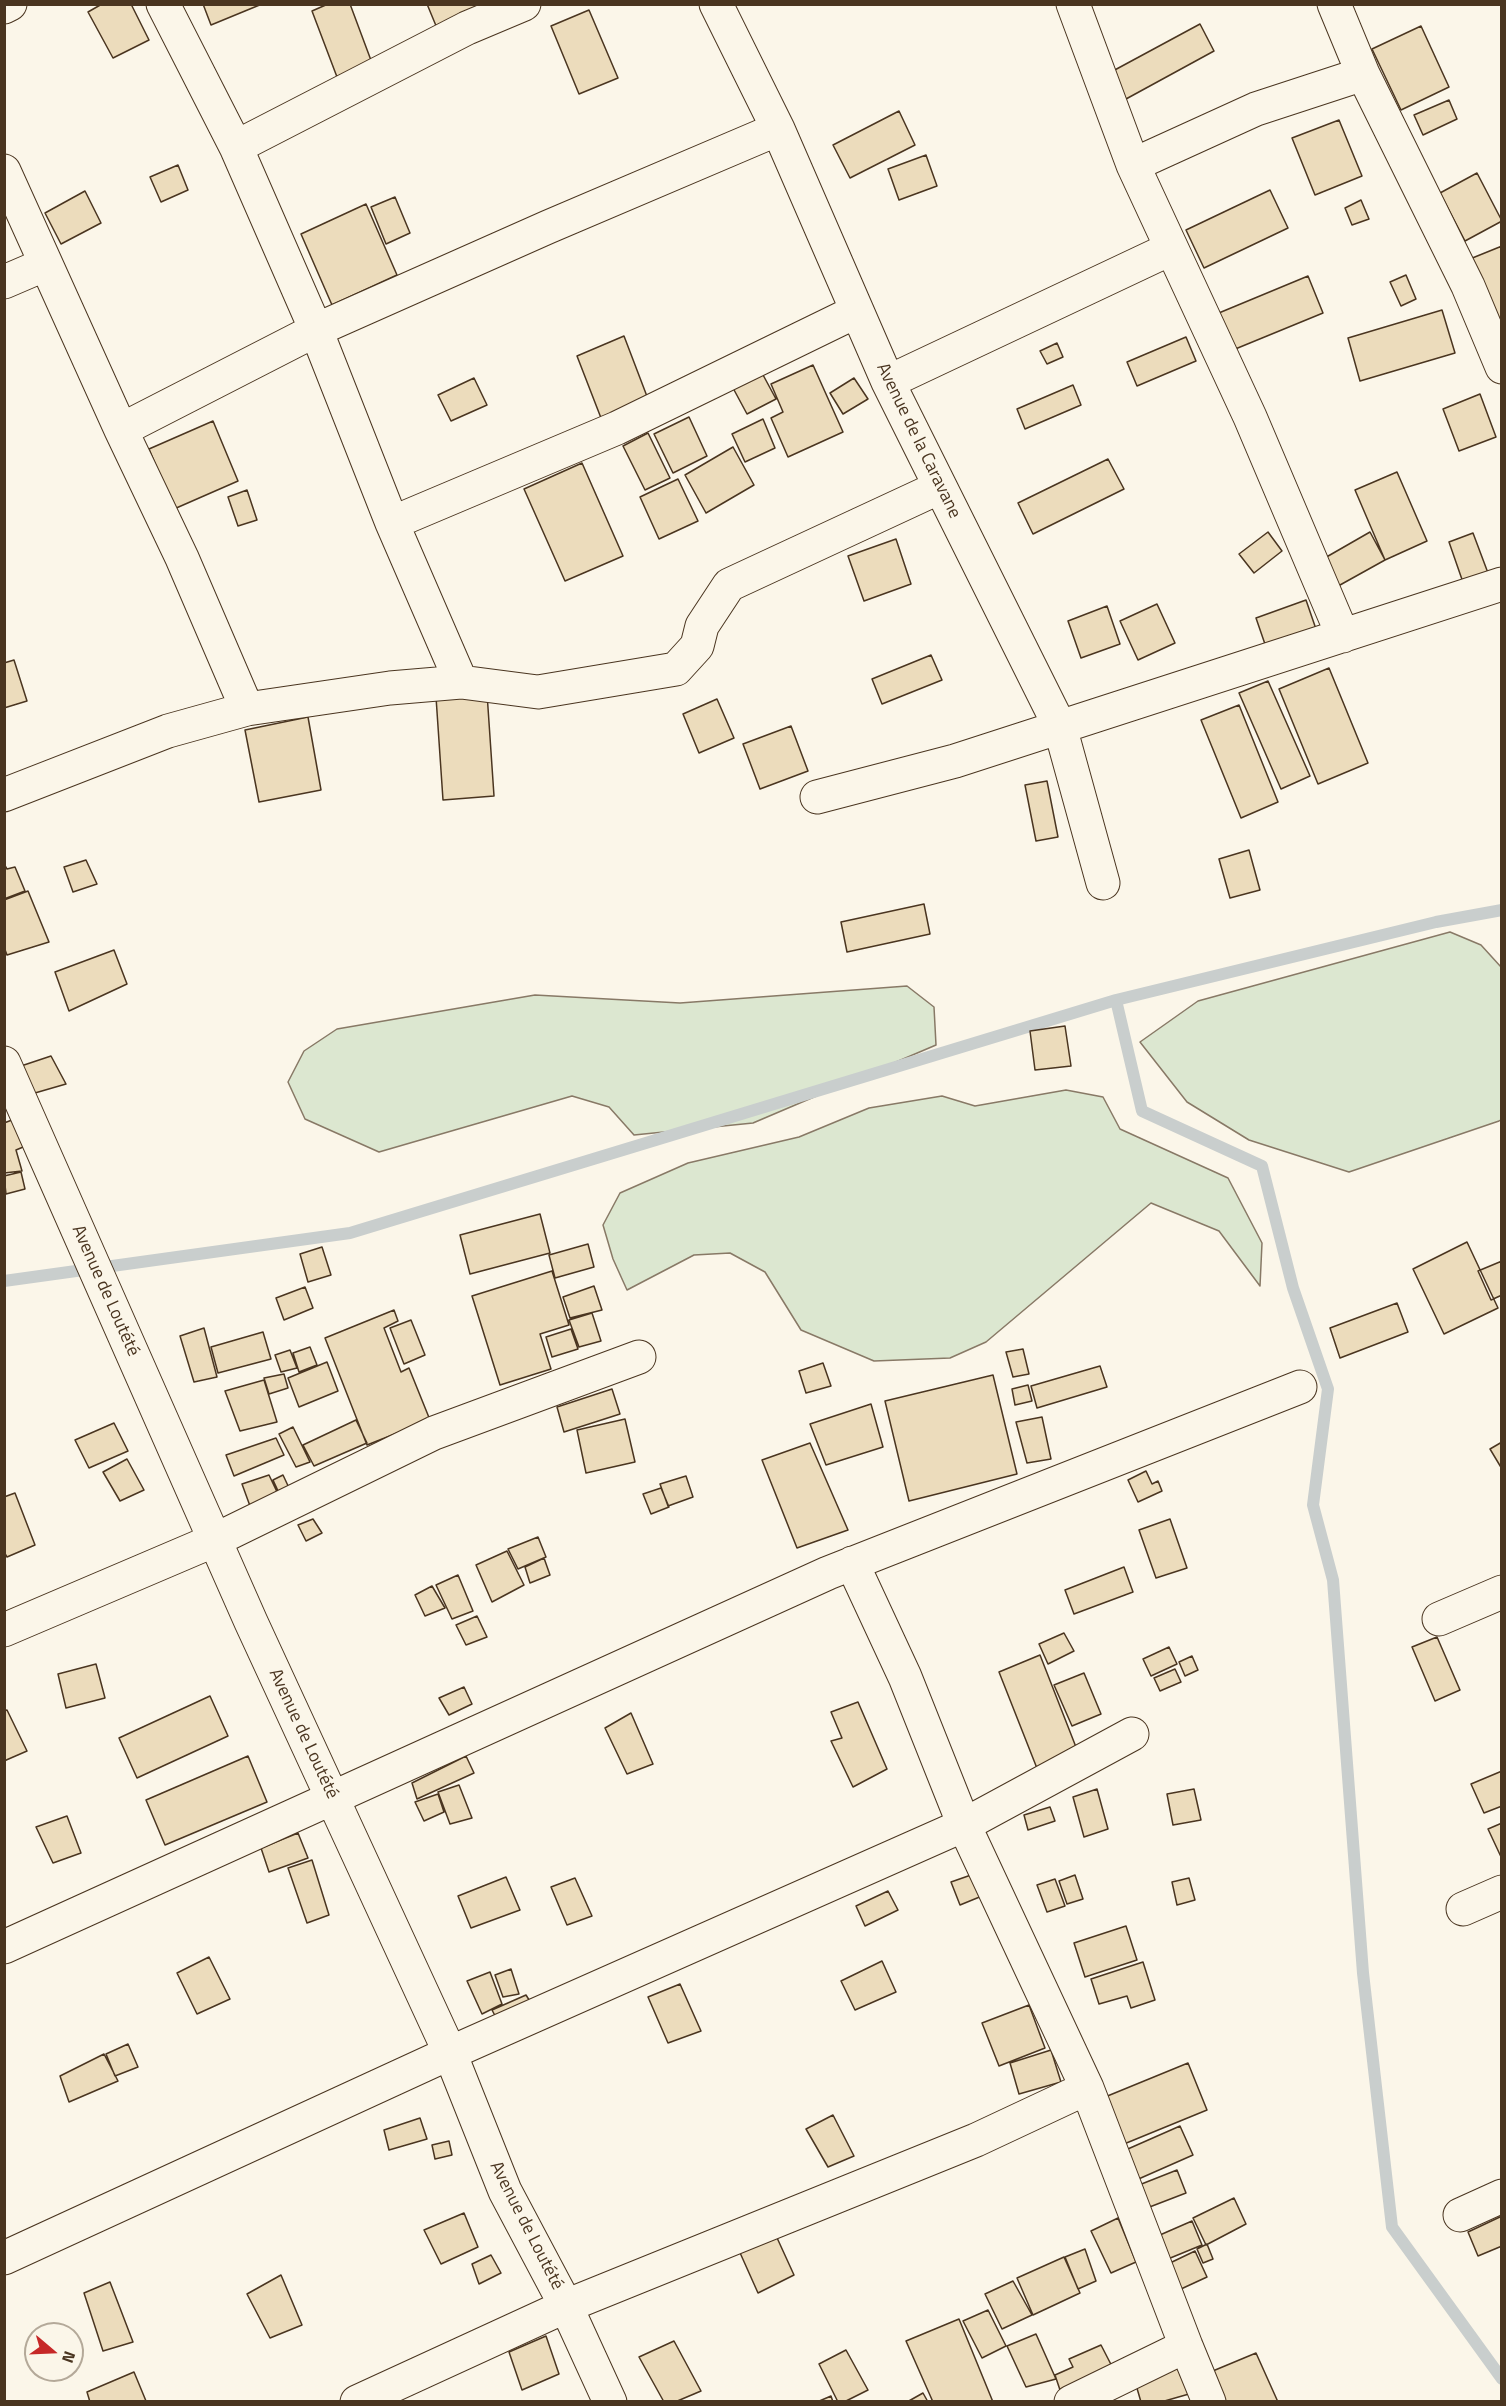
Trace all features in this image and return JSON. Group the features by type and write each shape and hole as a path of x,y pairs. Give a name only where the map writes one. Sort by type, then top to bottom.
{"street":[{"path":"4,7 10,4"},
{"path":"162,4 236,147 316,330 392,523 461,682"},
{"path":"236,147 467,28 524,4"},
{"path":"1072,4 1133,165 1170,249 1250,417 1343,636"},
{"path":"1334,4 1363,74 1468,286 1502,367"},
{"name":"Avenue de la Caravane","path":"727,8 888,382 1060,727 1103,883"},
{"path":"1133,165 1256,110 1363,74"},
{"path":"121,430 316,330 548,227 778,129"},
{"path":"4,171 121,430 182,558 247,709"},
{"path":"888,382 1170,249"},
{"path":"4,282 46,264"},
{"path":"392,523 617,428 857,311"},
{"path":"4,795 168,731 247,709 390,688 461,682 538,692 676,669 697,646 702,626 729,585 940,487"},
{"path":"817,797 955,761 1502,584"},
{"name":"Avenue de Loutété","path":"4,1063 215,1539 450,2053 504,2191 566,2306 610,2402"},
{"path":"4,1630 215,1539 434,1433 639,1357"},
{"path":"4,1947 852,1563 1300,1387"},
{"path":"852,1563 905,1677 964,1825 1087,2088 1209,2402"},
{"path":"1439,1619 1502,1592"},
{"path":"4,2258 450,2053 964,1825 1132,1734"},
{"path":"1463,1909 1502,1892"},
{"path":"357,2402 566,2306 976,2140 1087,2088"},
{"path":"1461,2215 1502,2196"},
{"path":"1071,2402 1186,2346"}],"green space":[{"path":"1450,932 1481,945 1501,967 1502,1119 1499,1121 1349,1172 1249,1140 1187,1102 1140,1042 1198,1001"},
{"path":"907,986 934,1007 936,1045 753,1123 634,1135 609,1107 572,1096 379,1152 305,1119 288,1082 304,1051 337,1029 535,995 680,1003"},
{"path":"1066,1090 1103,1097 1120,1129 1228,1178 1262,1243 1260,1286 1219,1231 1151,1203 986,1342 950,1358 874,1361 801,1330 765,1272 730,1253 694,1255 627,1290 613,1259 603,1225 620,1193 688,1163 799,1137 869,1108 942,1096 975,1106"}],"building":[{"path":"102,4 131,4 149,40 113,58 88,12"},
{"path":"203,4 262,4 211,25"},
{"path":"328,4 350,4 372,63 337,77 312,11"},
{"path":"427,4 505,4 439,33"},
{"path":"589,10 618,78 579,94 551,26"},
{"path":"1200,24 1214,51 1126,99 1111,72"},
{"path":"1421,26 1449,87 1401,110 1372,49"},
{"path":"1449,100 1457,119 1423,135 1414,115"},
{"path":"899,111 915,145 850,178 833,145"},
{"path":"1339,120 1362,176 1315,195 1292,138"},
{"path":"926,155 937,186 899,200 888,169"},
{"path":"178,165 188,190 161,202 150,177"},
{"path":"1477,173 1502,221 1465,241 1440,193"},
{"path":"1270,190 1288,228 1204,268 1186,230"},
{"path":"85,191 101,223 61,244 45,213"},
{"path":"395,197 410,233 386,244 371,207"},
{"path":"1361,200 1369,219 1352,225 1345,208"},
{"path":"366,204 397,275 332,305 301,234"},
{"path":"1502,246 1502,319 1486,325 1460,263"},
{"path":"1406,275 1416,299 1401,306 1390,282"},
{"path":"1308,276 1323,313 1228,352 1214,315"},
{"path":"1442,310 1455,353 1360,381 1348,338"},
{"path":"624,336 648,399 601,418 577,356"},
{"path":"1186,337 1196,361 1137,386 1127,362"},
{"path":"1057,343 1063,357 1047,364 1040,351"},
{"path":"813,365 843,432 788,457 771,418 783,412 771,384"},
{"path":"762,373 776,399 747,414 733,388"},
{"path":"474,378 487,405 451,421 438,395"},
{"path":"854,378 868,399 843,414 830,393"},
{"path":"1073,385 1081,405 1025,429 1017,409"},
{"path":"1480,394 1496,437 1459,451 1443,409"},
{"path":"689,417 707,456 673,473 654,434"},
{"path":"763,419 775,448 745,462 732,434"},
{"path":"213,421 238,481 174,509 149,449"},
{"path":"648,433 670,478 645,490 623,446"},
{"path":"733,447 754,485 706,513 685,475"},
{"path":"1108,459 1124,489 1033,534 1018,503"},
{"path":"582,463 623,556 565,581 524,489"},
{"path":"1397,472 1427,541 1385,560 1355,490"},
{"path":"678,479 698,521 659,539 640,497"},
{"path":"247,490 257,520 238,526 228,497"},
{"path":"1268,532 1282,551 1254,573 1239,554"},
{"path":"1370,532 1385,560 1331,590 1316,563"},
{"path":"1473,533 1491,581 1466,591 1449,542"},
{"path":"896,539 911,584 864,601 848,556"},
{"path":"1306,600 1317,632 1267,650 1256,618"},
{"path":"1157,604 1175,643 1138,660 1120,621"},
{"path":"1107,606 1120,644 1081,658 1068,621"},
{"path":"931,655 942,680 882,704 872,679"},
{"path":"14,660 27,701 4,708 4,663"},
{"path":"1329,668 1368,763 1318,784 1279,689"},
{"path":"1268,681 1310,776 1281,789 1239,693"},
{"path":"487,693 494,796 443,800 436,697"},
{"path":"717,699 734,738 699,753 683,714"},
{"path":"1239,705 1278,802 1241,818 1201,720"},
{"path":"308,717 321,790 259,802 245,730"},
{"path":"791,726 808,771 760,789 743,744"},
{"path":"1047,781 1058,837 1036,841 1025,785"},
{"path":"1249,850 1260,890 1230,898 1219,859"},
{"path":"86,860 97,884 73,892 64,867"},
{"path":"4,864 7,869 15,867 25,891 4,899"},
{"path":"28,891 49,942 7,955 4,947 4,900"},
{"path":"924,904 930,934 847,952 841,922"},
{"path":"114,950 127,984 69,1011 55,972"},
{"path":"1065,1026 1071,1066 1035,1070 1030,1031"},
{"path":"51,1056 66,1084 28,1095 15,1068"},
{"path":"20,1117 28,1145 16,1150 22,1171 4,1173 4,1123"},
{"path":"21,1172 25,1189 6,1194 4,1176"},
{"path":"540,1214 550,1253 470,1274 460,1235"},
{"path":"1467,1242 1498,1308 1444,1334 1413,1269"},
{"path":"588,1244 594,1267 555,1278 549,1255"},
{"path":"322,1247 331,1275 308,1282 300,1254"},
{"path":"1502,1261 1502,1295 1491,1300 1478,1271"},
{"path":"552,1271 569,1325 540,1334 551,1369 500,1385 472,1296"},
{"path":"594,1286 602,1310 570,1318 563,1297"},
{"path":"305,1287 313,1308 284,1320 276,1298"},
{"path":"1397,1303 1408,1332 1340,1358 1330,1328"},
{"path":"394,1310 398,1321 384,1328 401,1372 409,1368 430,1420 367,1445 325,1338"},
{"path":"592,1313 601,1341 579,1347 569,1320"},
{"path":"411,1320 425,1355 404,1364 390,1328"},
{"path":"204,1328 217,1377 194,1382 180,1336"},
{"path":"571,1329 578,1349 552,1357 546,1337"},
{"path":"263,1332 271,1359 218,1373 211,1347"},
{"path":"310,1347 317,1365 299,1372 293,1353"},
{"path":"1023,1349 1029,1374 1013,1377 1006,1352"},
{"path":"290,1350 297,1368 281,1372 275,1355"},
{"path":"327,1362 338,1391 299,1407 288,1378"},
{"path":"823,1363 831,1386 806,1393 799,1371"},
{"path":"1100,1366 1107,1387 1037,1408 1031,1386"},
{"path":"284,1374 288,1388 269,1394 264,1378"},
{"path":"993,1375 1017,1474 909,1501 885,1401"},
{"path":"264,1380 277,1422 240,1431 225,1391"},
{"path":"1028,1385 1032,1401 1015,1405 1012,1389"},
{"path":"612,1389 620,1414 564,1432 557,1407"},
{"path":"871,1404 883,1447 826,1465 810,1424"},
{"path":"1042,1417 1051,1459 1027,1463 1016,1422"},
{"path":"625,1419 635,1462 586,1473 577,1430"},
{"path":"356,1420 367,1443 314,1466 303,1445"},
{"path":"114,1423 128,1451 89,1468 75,1440"},
{"path":"293,1427 310,1462 296,1467 279,1434"},
{"path":"276,1438 284,1455 234,1476 226,1455"},
{"path":"1502,1442 1502,1469 1490,1449"},
{"path":"810,1443 848,1530 797,1548 762,1460"},
{"path":"127,1459 144,1490 120,1501 103,1472"},
{"path":"1146,1471 1152,1484 1158,1481 1162,1491 1138,1502 1128,1480"},
{"path":"269,1475 278,1494 250,1506 242,1484"},
{"path":"283,1475 290,1490 279,1493 273,1480"},
{"path":"686,1476 693,1497 668,1506 660,1484"},
{"path":"661,1488 669,1507 651,1514 643,1494"},
{"path":"15,1493 35,1545 7,1557 4,1552 4,1497"},
{"path":"313,1519 322,1533 306,1541 298,1525"},
{"path":"1170,1519 1187,1568 1156,1578 1139,1530"},
{"path":"538,1537 546,1557 518,1569 508,1549"},
{"path":"507,1551 524,1585 492,1602 476,1565"},
{"path":"544,1558 550,1575 530,1583 525,1567"},
{"path":"1124,1567 1133,1592 1074,1614 1065,1590"},
{"path":"458,1575 473,1611 452,1619 436,1585"},
{"path":"432,1586 445,1608 425,1616 415,1595"},
{"path":"477,1616 487,1637 466,1645 456,1625"},
{"path":"1064,1633 1074,1651 1048,1664 1039,1644"},
{"path":"1437,1637 1460,1690 1435,1701 1412,1647"},
{"path":"1169,1647 1177,1664 1151,1676 1143,1659"},
{"path":"1040,1655 1083,1765 1042,1781 999,1672"},
{"path":"1192,1656 1198,1670 1185,1676 1179,1662"},
{"path":"96,1664 105,1698 66,1708 58,1674"},
{"path":"1175,1669 1181,1682 1160,1691 1154,1678"},
{"path":"1084,1673 1101,1714 1072,1726 1054,1685"},
{"path":"464,1687 472,1704 449,1715 439,1698"},
{"path":"210,1696 228,1736 137,1778 119,1738"},
{"path":"858,1702 887,1769 853,1787 831,1741 842,1738 831,1712"},
{"path":"7,1710 27,1751 4,1761 4,1711"},
{"path":"631,1713 653,1764 627,1774 605,1728"},
{"path":"248,1756 267,1802 165,1845 146,1800"},
{"path":"466,1756 474,1773 417,1799 412,1783"},
{"path":"1502,1771 1502,1806 1484,1813 1471,1784"},
{"path":"459,1785 472,1818 450,1824 438,1792"},
{"path":"1097,1789 1108,1829 1084,1837 1073,1797"},
{"path":"1194,1789 1201,1820 1173,1825 1167,1794"},
{"path":"438,1794 444,1812 424,1821 415,1802"},
{"path":"1050,1807 1055,1821 1028,1830 1024,1815"},
{"path":"67,1816 81,1853 53,1863 36,1827"},
{"path":"1502,1823 1502,1859 1488,1829"},
{"path":"298,1833 308,1858 269,1872 261,1848"},
{"path":"312,1860 329,1915 307,1923 288,1868"},
{"path":"971,1875 982,1896 960,1905 951,1882"},
{"path":"1075,1875 1083,1899 1067,1904 1059,1881"},
{"path":"506,1877 520,1910 471,1928 458,1896"},
{"path":"575,1878 592,1916 567,1925 551,1887"},
{"path":"1189,1878 1195,1900 1177,1905 1172,1882"},
{"path":"1055,1879 1065,1906 1047,1912 1037,1885"},
{"path":"888,1891 898,1910 865,1926 856,1906"},
{"path":"1126,1926 1137,1960 1085,1977 1074,1943"},
{"path":"209,1957 230,1999 197,2014 177,1973"},
{"path":"882,1961 896,1992 855,2010 841,1981"},
{"path":"1143,1962 1155,2000 1131,2008 1127,1996 1099,2004 1091,1979"},
{"path":"511,1969 519,1994 503,1997 495,1975"},
{"path":"490,1972 502,2004 482,2014 467,1981"},
{"path":"680,1984 701,2031 668,2043 648,1997"},
{"path":"526,1995 536,2011 500,2025 492,2010"},
{"path":"1029,2005 1045,2048 999,2066 982,2023"},
{"path":"128,2044 138,2067 115,2076 106,2054"},
{"path":"1051,2050 1061,2082 1019,2094 1010,2063"},
{"path":"104,2054 118,2081 69,2102 60,2076"},
{"path":"1188,2063 1207,2110 1124,2144 1105,2097"},
{"path":"833,2115 854,2156 828,2167 806,2129"},
{"path":"420,2118 427,2139 389,2150 384,2130"},
{"path":"1180,2126 1193,2155 1134,2181 1121,2152"},
{"path":"449,2141 452,2155 435,2159 432,2145"},
{"path":"1177,2170 1186,2193 1147,2208 1139,2185"},
{"path":"1234,2198 1246,2224 1206,2245 1193,2218"},
{"path":"464,2213 478,2247 441,2264 424,2230"},
{"path":"1502,2216 1502,2246 1478,2256 1468,2232"},
{"path":"1118,2218 1136,2262 1111,2273 1091,2231"},
{"path":"1192,2221 1202,2245 1163,2261 1153,2238"},
{"path":"773,2229 794,2275 758,2293 737,2246"},
{"path":"1207,2244 1213,2259 1203,2263 1197,2249"},
{"path":"1085,2249 1096,2281 1078,2289 1065,2257"},
{"path":"1195,2251 1207,2277 1181,2289 1170,2263"},
{"path":"491,2255 501,2273 479,2284 472,2264"},
{"path":"1064,2257 1080,2293 1033,2315 1017,2278"},
{"path":"281,2275 302,2325 270,2338 247,2294"},
{"path":"1013,2281 1032,2315 1002,2329 985,2294"},
{"path":"110,2282 133,2342 103,2351 84,2293"},
{"path":"988,2310 1006,2346 982,2358 963,2321"},
{"path":"959,2319 993,2402 933,2402 906,2341"},
{"path":"1036,2334 1056,2379 1026,2387 1007,2346"},
{"path":"546,2336 559,2374 522,2390 509,2352"},
{"path":"674,2341 701,2391 675,2402 664,2402 639,2357"},
{"path":"1101,2345 1119,2380 1064,2402 1055,2375 1073,2367 1069,2359"},
{"path":"846,2350 868,2390 844,2402 838,2402 819,2364"},
{"path":"1256,2353 1278,2402 1220,2402 1208,2373"},
{"path":"1177,2367 1189,2394 1161,2402 1141,2402 1134,2378"},
{"path":"134,2372 146,2401 90,2402 87,2392"},
{"path":"923,2393 928,2402 907,2402"},
{"path":"831,2396 833,2402 817,2402"}],"waterway":[{"path":"4,1281 350,1233 1116,1000 1436,922 1502,910"},
{"path":"1116,1000 1142,1111 1262,1166 1293,1288 1328,1389 1313,1505 1333,1580 1363,1973 1392,2227 1502,2379"}]}
